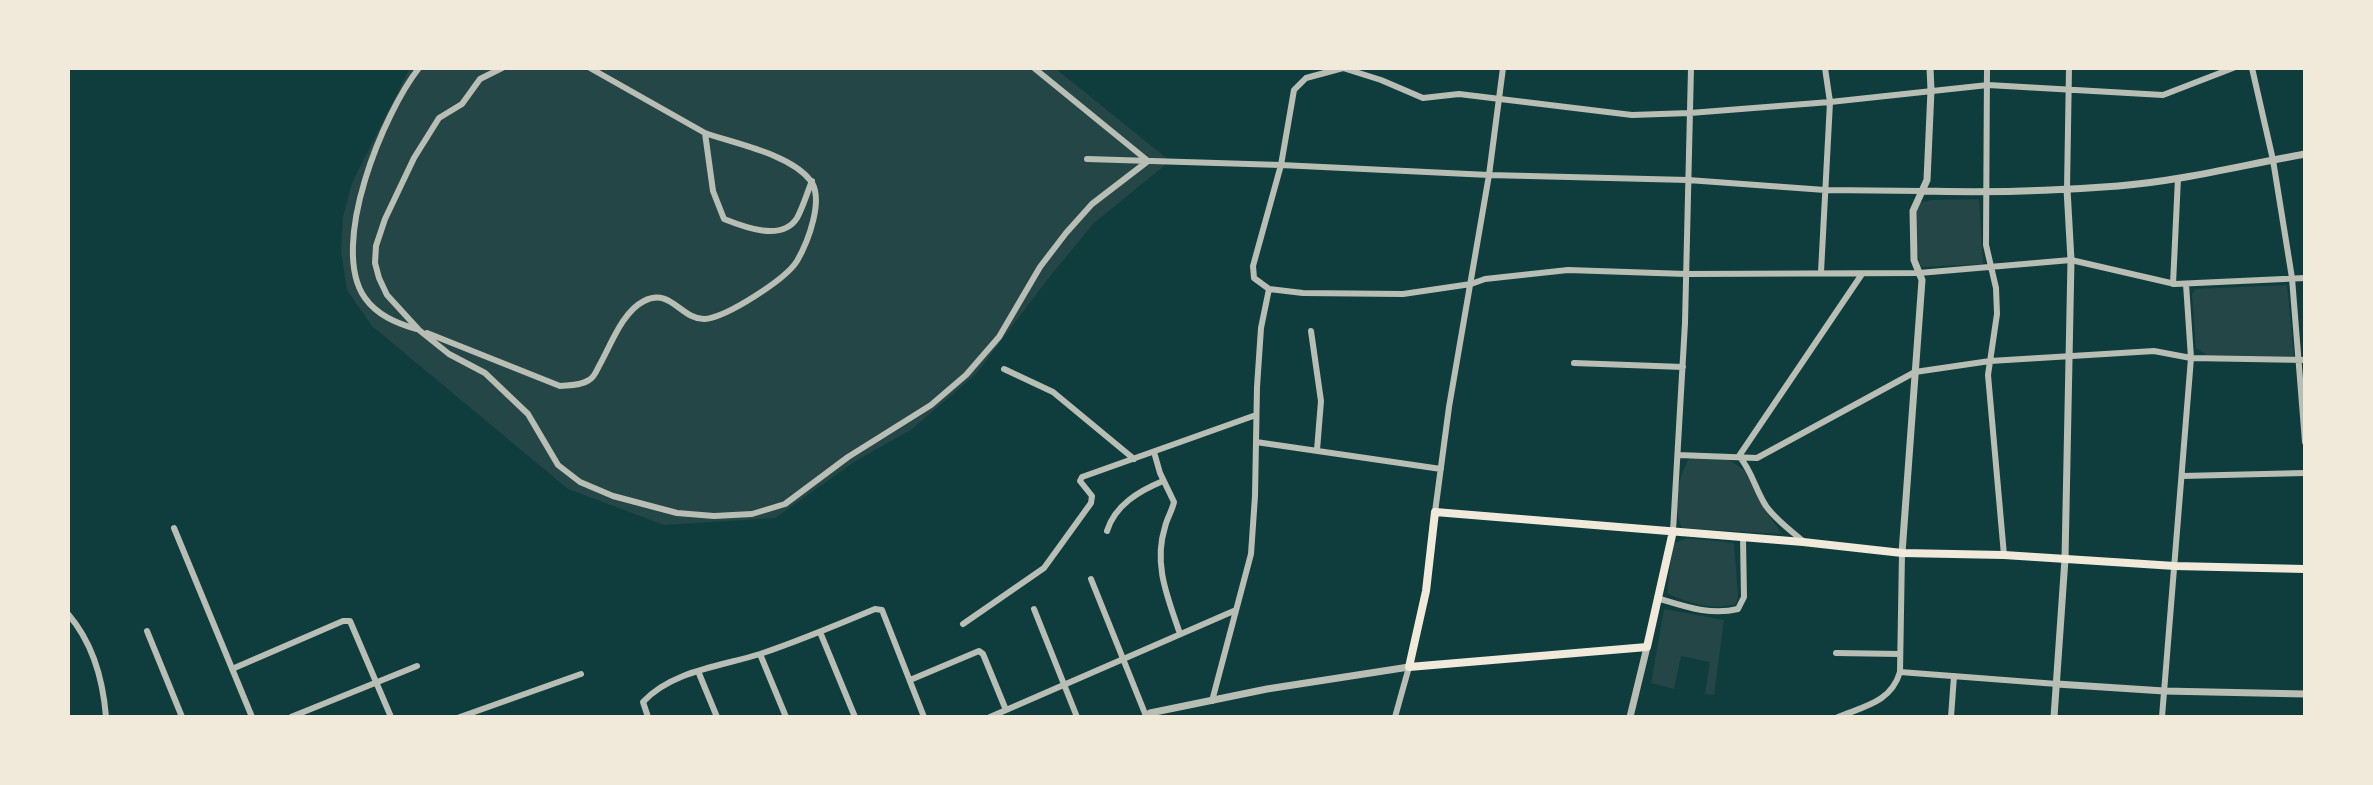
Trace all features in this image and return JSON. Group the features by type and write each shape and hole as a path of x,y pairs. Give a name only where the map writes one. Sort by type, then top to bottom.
{"main road":[{"path":"1673,531 1647,647 1409,667 1426,591 1435,512 1673,531 1743,538 1803,542 1902,553 2305,569"}],"street":[{"path":"419,68 407,83 382,132 361,189 352,247 353,266 364,297 391,321 560,386 578,385 591,380 632,310 645,300 659,297 670,299 694,316 706,319 736,308 760,294 796,263 814,217 816,199 812,181 780,157 705,133 590,68"},
{"path":"502,68 480,79 462,104 439,118 414,158 385,219 376,246 375,263 387,295 419,330 449,354 485,373 528,414 558,465 580,482 613,496 677,513 714,516 752,514 785,504 848,457 931,405 966,375 999,337 1040,267 1066,233 1092,204 1148,161"},
{"path":"1034,68 1148,161"},
{"path":"2233,68 2163,95 1988,85 1830,102 1632,115 1459,94 1423,98 1342,68 1306,78 1294,90 1281,165 1253,266 1254,278 1269,289 1303,293 1403,294 1485,279 1568,270 1686,274 1919,273 2071,260 2173,284 2305,278"},
{"path":"1435,512 1503,68"},
{"path":"1673,531 1683,367 1691,68"},
{"path":"1821,272 1830,102 1825,68"},
{"path":"1838,717 1876,702 1895,689 1900,672 1902,553 1922,280 1914,260 1913,223 1916,202 1927,180 1930,68"},
{"path":"1987,68 1986,245 1996,288 1997,314 1988,375 2004,555"},
{"path":"2054,717 2065,559 2071,260 2067,189 2069,68"},
{"path":"2252,68 2273,160 2292,278 2301,360 2305,442"},
{"path":"705,133 713,191 724,219 767,232 787,226 796,220 812,181"},
{"path":"1087,159 1688,180 1825,190 1986,193 2119,186 2305,154"},
{"path":"2173,284 2178,178"},
{"path":"1739,456 1862,274"},
{"path":"2162,717 2191,358 2186,284"},
{"path":"1212,701 1251,554 1261,328 1269,289"},
{"path":"1311,331 1321,401 1317,450"},
{"path":"1678,455 1762,456 1915,372 1990,361 2154,351 2191,358 2301,360"},
{"path":"1574,363 1683,367"},
{"path":"1004,369 1053,392 1134,459"},
{"path":"963,624 1044,568 1091,503 1092,496 1080,481 1082,477 1256,415"},
{"path":"1256,442 1441,469"},
{"path":"1154,452 1163,481 1172,493 1174,502 1164,528 1159,561 1180,634"},
{"path":"1739,456 1752,474 1766,506 1803,542"},
{"path":"2182,476 2305,473"},
{"path":"1107,531 1111,516 1128,500 1145,488 1163,481"},
{"path":"174,528 252,717"},
{"path":"1657,598 1722,613 1738,609 1744,597 1743,538"},
{"path":"1091,579 1146,717 1212,701 1409,667 1395,717"},
{"path":"648,717 643,702 651,693 698,671 760,654 875,609 882,610 924,717"},
{"path":"1034,609 1077,717"},
{"path":"990,717 1236,610"},
{"path":"68,614 84,632 104,686 106,717"},
{"path":"232,669 343,621 350,621 391,717"},
{"path":"147,631 182,717"},
{"path":"820,632 855,717"},
{"path":"1630,717 1647,647"},
{"path":"910,680 979,651 1006,710"},
{"path":"1836,653 1900,654"},
{"path":"760,654 786,717"},
{"path":"291,717 417,666"},
{"path":"698,671 717,717"},
{"path":"1900,672 2164,691 2305,694"},
{"path":"460,717 581,674"},
{"path":"1951,717 1954,676"}],"shaded area":[{"path":"410,68 1055,68 1170,161 1094,223 976,374 912,429 854,462 775,518 664,525 568,489 372,326 347,290 341,251 343,217 352,183"},
{"path":"1979,199 1983,264 1921,267 1916,235 1918,203"},
{"path":"2287,285 2294,357 2207,355 2196,348 2192,295 2195,289"},
{"path":"1692,454 1722,455 1744,470 1763,507 1782,534 1682,528 1677,510 1678,490 1683,470"},
{"path":"1687,538 1734,543 1736,604 1718,607 1701,605 1667,593 1673,544"},
{"path":"1664,609 1724,620 1714,695 1705,694 1710,662 1681,656 1674,689 1651,683"}]}
